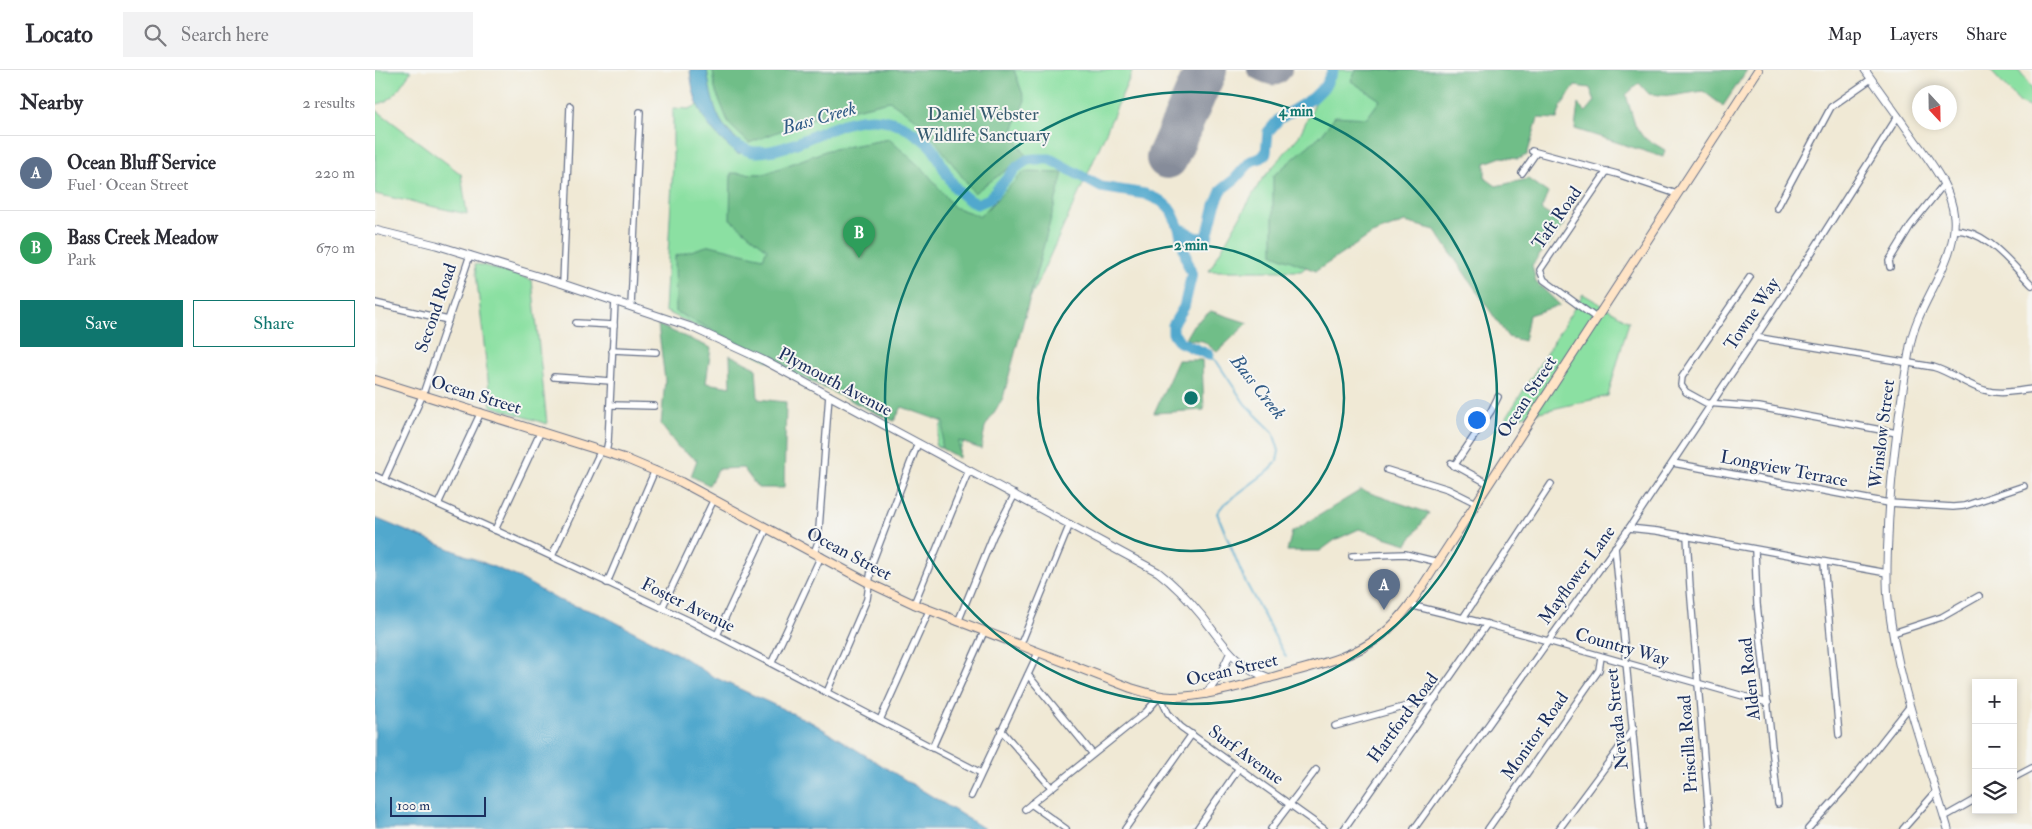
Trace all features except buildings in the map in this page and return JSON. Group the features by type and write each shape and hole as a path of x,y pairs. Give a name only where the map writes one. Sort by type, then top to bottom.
{"main road":[{"name":"Ocean Street","path":"375,380 541,431 655,470 715,499 869,584 929,611 1038,653 1131,688 1160,696 1178,697 1205,694 1329,661 1366,646 1390,628 1410,605 1758,70"}],"street":[{"name":"Winslow Street","path":"1865,70 1944,184 1951,205 1954,230 1946,259 1912,337 1907,362 1889,503 1887,573 1888,596 1899,668 1948,829"},
{"path":"1777,208 1831,107 1871,79"},
{"path":"563,284 570,106"},
{"path":"631,306 640,112"},
{"name":"Towne Way","path":"1629,528 1673,464 1898,116"},
{"path":"1522,173 1534,152 1677,194"},
{"name":"Taft Road","path":"1596,318 1544,280 1540,270 1607,172"},
{"path":"1890,267 1889,261 1911,225 1944,184"},
{"name":"Plymouth Avenue","path":"375,230 470,255 631,306 691,327 738,348 1139,561 1171,582 1191,603 1238,662 1255,673 1270,678"},
{"path":"1954,230 1973,233 1988,241 2032,285"},
{"name":"Second Road","path":"384,480 423,394 470,255"},
{"path":"1751,277 1681,379 1681,385 1685,392 1706,403 1759,407 1897,432"},
{"path":"551,556 608,442 615,301"},
{"path":"375,303 448,320"},
{"path":"576,323 614,326"},
{"path":"1755,337 1939,369 1978,388 1991,392 2032,389"},
{"path":"613,350 656,352"},
{"path":"554,377 611,381"},
{"path":"772,662 818,555 829,395"},
{"path":"1489,484 1453,464 1491,411 1497,397"},
{"path":"611,405 654,406"},
{"path":"438,504 481,412"},
{"path":"495,530 541,431"},
{"path":"827,692 867,599 872,563 918,443"},
{"name":"Longview Terrace","path":"1673,464 1889,503 1958,507 2024,486"},
{"path":"607,583 655,470"},
{"path":"913,604 969,470"},
{"path":"1387,470 1448,489 1476,504"},
{"name":"Foster Avenue","path":"375,476 662,608 772,662 981,773"},
{"path":"1463,618 1551,484"},
{"path":"958,622 993,536 1015,494"},
{"path":"662,608 715,499"},
{"path":"1020,646 1070,524"},
{"path":"717,635 767,528"},
{"name":"Mayflower Lane","path":"1414,829 1629,528 1687,536 1824,563 1887,573"},
{"name":"Priscilla Road","path":"1687,536 1710,829"},
{"name":"Nevada Street","path":"1615,547 1642,826"},
{"name":"Alden Road","path":"1755,550 1757,604 1778,804"},
{"path":"1352,556 1405,554 1438,562"},
{"path":"1824,563 1839,735"},
{"path":"1893,633 1942,617 1979,596"},
{"name":"Country Way","path":"1410,605 1487,624 1768,703"},
{"path":"880,720 929,611"},
{"name":"Hartford Road","path":"1344,829 1487,624"},
{"path":"932,748 984,632"},
{"path":"971,796 1038,653"},
{"path":"1205,694 1220,675 1230,654"},
{"name":"Monitor Road","path":"1488,829 1599,670 1601,657"},
{"path":"1028,675 1092,754"},
{"path":"1025,809 1146,712 1160,696"},
{"name":"Surf Avenue","path":"1160,696 1172,719 1324,829"},
{"path":"1335,726 1436,698"},
{"path":"1808,829 1847,786 1910,706"},
{"path":"1559,829 1634,728"},
{"path":"1001,730 1051,788"},
{"path":"1125,829 1192,734"},
{"path":"1197,829 1239,768"},
{"path":"2017,776 2032,768"},
{"path":"1271,829 1316,770"},
{"path":"1903,829 1936,792"},
{"path":"1944,817 1972,801"},
{"path":"1031,804 1066,829"},
{"path":"1635,829 1642,826"}],"green space":[{"path":"375,70 410,70 410,73 391,97 386,101 375,104"},
{"name":"Daniel Webster Wildlife Sanctuary","path":"707,70 1133,70 1086,178 957,456 935,445 943,419 904,376 888,405 884,417 665,311 673,164 673,108 689,109 698,105 715,132 738,154 749,147 731,134 718,116 711,98"},
{"name":"Daniel Webster Wildlife Sanctuary","path":"713,70 1014,70 1025,100 1012,133 1026,156 974,193 923,124 890,101 811,119 749,143 729,124 715,89"},
{"path":"1328,70 1410,70 1458,154 1301,271 1209,271 1260,182 1299,136 1324,85"},
{"path":"1356,70 1747,70 1723,106 1703,91 1671,96 1649,94 1639,83 1626,95 1635,125 1643,137 1665,150 1663,157 1575,129 1578,104 1586,112 1595,101 1590,88 1575,86 1561,106 1557,119 1538,118 1527,155 1518,159 1501,157 1485,163 1485,178 1496,186 1528,179 1548,193 1541,210 1564,224 1532,265 1536,282 1560,305 1529,315 1524,341 1508,337 1435,230 1405,222 1372,234 1316,271 1273,254 1273,176 1321,135 1335,116 1367,118 1380,100 1351,81"},
{"path":"1990,70 2018,70 2032,88 2032,108 2021,104"},
{"path":"375,109 461,174 467,214 375,194"},
{"path":"889,139 926,172 954,207 980,216 1024,172 1063,173 1003,398 985,427 981,449 959,441 959,458 941,448 944,422 902,407 894,421 676,312 675,256 710,245 763,258 767,249 730,219 731,173 764,174 828,150"},
{"path":"475,264 532,280 547,424 491,406"},
{"path":"1583,294 1629,321 1608,396 1505,420"},
{"path":"1211,311 1248,323 1217,352 1203,341 1185,339 1193,325"},
{"path":"658,325 711,348 706,383 731,387 730,355 756,368 758,399 786,402 784,488 758,488 743,468 718,469 709,485 691,476 697,460 678,447 661,425 665,380"},
{"path":"1178,360 1202,360 1204,410 1154,413"},
{"path":"1361,490 1429,513 1407,544 1359,529 1335,540 1320,551 1287,551 1292,532"}],"water":[{"path":"690,70 707,70 711,93 718,115 730,133 738,141 749,147 748,150 738,154 710,127 695,96"},
{"path":"375,518 518,577 558,600 600,614 681,656 712,676 813,723 985,829 375,829"}],"waterway":[{"path":"1179,228 1197,238 1207,237 1215,205 1222,189 1235,179 1251,161 1261,158 1266,153 1268,132 1279,119 1313,98 1325,86 1333,70"},
{"name":"Bass Creek","path":"734,144 753,152 772,150 789,146 855,121 871,119 888,121 907,129 932,147 956,189 977,204 989,199 1017,167 1027,160 1035,159 1050,159 1101,187 1145,194 1161,201 1171,210 1179,228 1192,274 1184,307 1173,325 1173,333 1180,342 1209,355"},
{"name":"Bass Creek","path":"1209,355 1217,362 1245,404 1273,432 1279,451 1277,461 1271,469 1224,504 1217,513 1245,581 1286,657"}],"taxiway":[{"path":"1256,70 1274,76 1278,76 1283,70"}],"runway":[{"path":"1167,158 1206,70"}],"place":[{"name":"Bass Creek Meadow","path":"859,258"},
{"name":"Ocean Bluff Service","path":"1384,610"}]}
